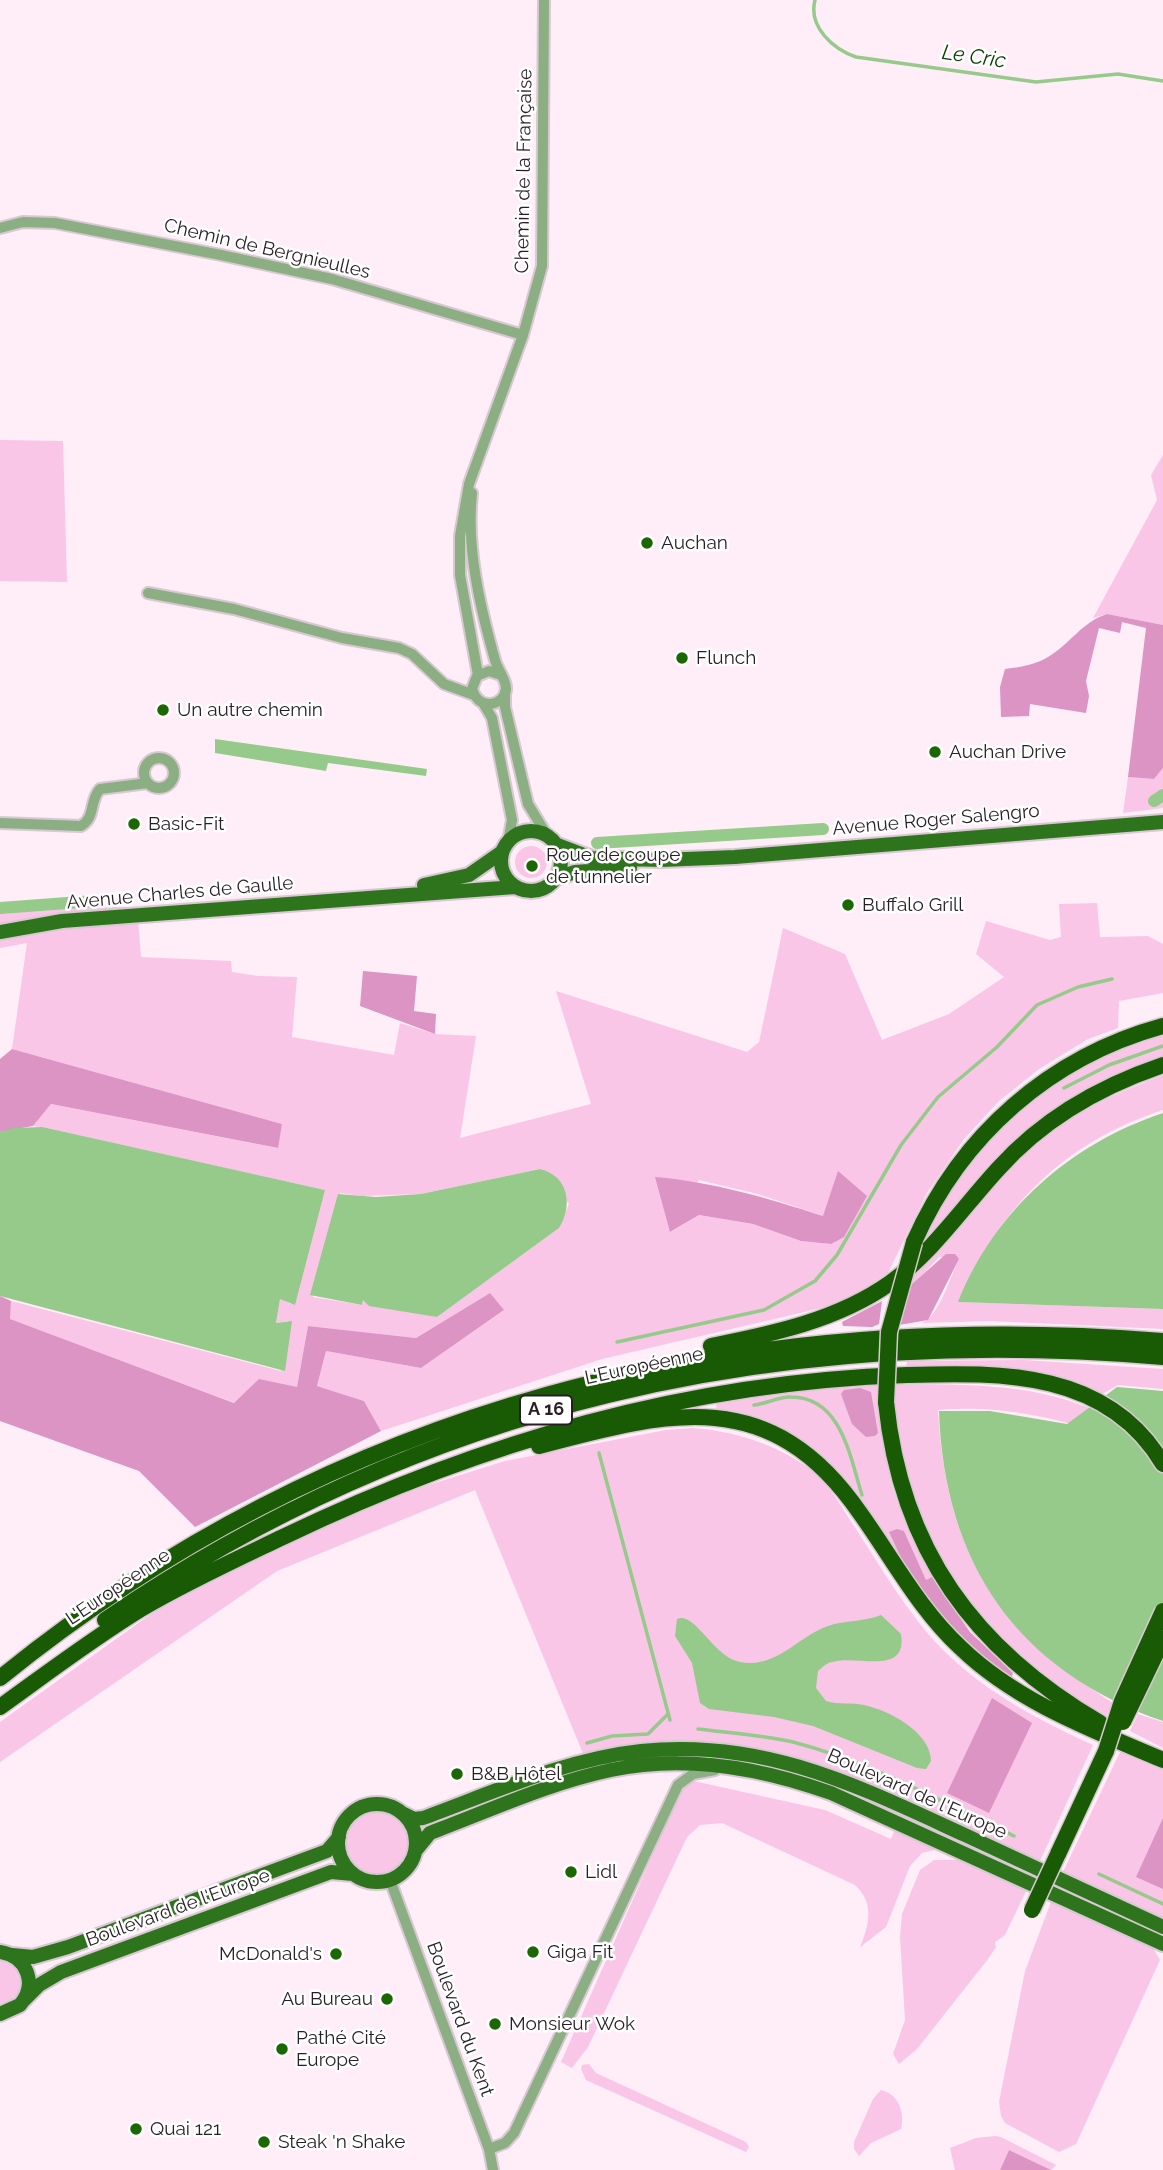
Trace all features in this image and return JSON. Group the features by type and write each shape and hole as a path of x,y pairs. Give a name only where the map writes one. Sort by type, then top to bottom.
{"highway":[{"path":"1163,1026 1087,1055 1042,1082 988,1128 953,1171 914,1242 897,1296 889,1332 886,1402 894,1462 914,1524 942,1577 967,1613 1010,1658 1044,1686 1098,1722 1163,1758"},
{"path":"561,1388 625,1363 794,1326 868,1297 919,1259 1000,1167 1045,1126 1097,1092 1163,1065"},
{"name":"L'Européenne","path":"0,1678 132,1581 272,1500 399,1442 469,1416 561,1388 710,1356 858,1339 1020,1334 1163,1341"},
{"name":"L'Européenne","path":"0,1700 95,1627 233,1539 386,1465 527,1415 671,1380 830,1358 989,1350 1163,1357"},
{"path":"0,1707 105,1632 207,1573 369,1497 455,1462 530,1437 603,1417 723,1393 822,1380 902,1375 999,1376 1049,1383 1088,1395 1122,1415 1142,1434 1163,1464"},
{"path":"369,1497 513,1452 649,1419 694,1415 747,1424 793,1445 827,1472 861,1514 919,1602 978,1663 1014,1689 1051,1710 1163,1758"},
{"path":"1106,1751 1122,1701 1163,1611"},
{"path":"1032,1910 1106,1751 1125,1720 1163,1639"}],"main road":[{"name":"Avenue Roger Salengro","path":"554,880 587,870 1163,819"},
{"path":"527,832 551,841 560,863 554,880 537,890 515,887 503,872 505,847 527,832"},
{"name":"Avenue Roger Salengro","path":"551,841 599,859 735,857"},
{"name":"Avenue Charles de Gaulle","path":"365,897 469,875 505,847"},
{"name":"Avenue Charles de Gaulle","path":"0,932 62,921 515,887"},
{"name":"Boulevard de l'Europe","path":"401,1813 414,1819 423,1818 543,1774 612,1755 677,1750 741,1753 788,1762 857,1786 1163,1927"},
{"name":"Boulevard de l'Europe","path":"416,1850 430,1833 597,1773 676,1764 724,1766 811,1786 852,1802 1163,1944"},
{"path":"383,1805 401,1813 414,1829 416,1850 407,1869 390,1880 371,1882 353,1874 341,1857 339,1837 347,1819 363,1807 383,1805"},
{"name":"Boulevard de l'Europe","path":"6,1954 33,1957 68,1947 327,1851 339,1837"},
{"name":"Boulevard de l'Europe","path":"0,2014 12,2011 44,1981 61,1972 331,1872 353,1874"},
{"path":"6,1954 23,1964 29,1975 29,1988 24,2000"}],"street":[{"name":"Chemin de la Française","path":"476,677 458,553 463,505 537,288 543,247 544,0"},
{"name":"Chemin de Bergnieulles","path":"0,228 23,222 55,223 221,255 332,279 523,335"},
{"name":"Chemin de la Française","path":"478,458 471,509 472,543 494,658 501,675"},
{"path":"148,593 234,609 342,638 399,648 412,653 438,679 474,695 483,703 492,718 512,820 505,847"},
{"path":"438,679 460,683 489,671 501,675 505,706 526,798 532,814 551,841"},
{"path":"474,695 476,677"},
{"path":"483,703 497,702 505,692"},
{"path":"0,823 80,826 91,817 94,798 100,789 148,783"},
{"path":"489,2149 505,2143 514,2133 678,1784 688,1776 706,1770 752,1772"},
{"name":"Boulevard du Kent","path":"390,1880 489,2149 493,2170"}],"shaded area":[{"path":"0,440 63,441 67,582 0,581"},
{"path":"1163,455 1163,625 1107,614 1093,618 1157,500 1151,475"},
{"path":"1107,614 1163,625 1163,768 1154,779 1128,777 1146,628 1122,622 1120,633 1099,628 1086,681 1089,696 1086,713 1030,704 1029,716 1001,717 1000,687 1005,669 1043,660 1090,622"},
{"path":"215,739 427,769 426,776 328,763 326,771 215,753"},
{"path":"1163,768 1163,808 1123,813 1128,777 1154,779"},
{"path":"531,846 543,850 547,862 543,874 531,878 519,874 515,862 519,850"},
{"path":"1097,903 1100,937 1148,936 1163,944 1163,993 1119,1001 1118,1028 1088,1039 1039,1069 999,1101 964,1139 927,1193 888,1273 843,1303 602,1359 381,1431 364,1401 317,1386 326,1351 421,1368 503,1311 490,1293 416,1338 308,1326 297,1387 235,1403 9,1319 11,1301 281,1371 288,1321 276,1323 280,1298 291,1304 298,1289 325,1190 33,1126 51,1104 277,1148 282,1124 12,1049 27,943 0,948 0,913 69,907 137,907 141,957 231,961 232,972 297,977 292,1037 394,1055 400,1023 435,1034 476,1036 460,1138 591,1104 556,991 747,1052 759,1042 783,928 845,954 882,1040 949,1014 1004,977 976,954 986,921 1050,940 1061,937 1059,904","holes":["544,1170 569,1204 559,1228 437,1317 363,1300 362,1305 313,1297 340,1193 362,1196 421,1194","699,1180 758,1194 823,1216 831,1244 801,1241 753,1224 699,1215 671,1232"]},
{"path":"363,971 417,976 414,1011 436,1014 435,1034 360,1006"},
{"path":"1163,1032 1163,1058 1088,1090 917,1247 932,1216 967,1161 1024,1101 1095,1056"},
{"path":"12,1049 282,1124 278,1148 51,1104 33,1126 0,1132 0,1059"},
{"path":"1163,1075 1163,1110 1095,1140 1065,1160 1039,1183 1015,1208 994,1237 959,1302 1163,1309 1163,1329 990,1321 922,1323 939,1304 959,1259 939,1257 907,1292 912,1277 1017,1160 1044,1136 1072,1117 1116,1094"},
{"path":"1163,1113 1163,1309 958,1302 993,1238 1015,1210 1040,1185 1067,1162 1097,1143 1129,1126"},
{"path":"42,1127 325,1190 295,1305 280,1299 276,1323 292,1321 285,1371 0,1296 0,1132 14,1128"},
{"path":"540,1169 557,1178 566,1193 566,1210 559,1228 437,1317 369,1306 363,1300 362,1305 310,1295 338,1194 376,1197 421,1194"},
{"path":"838,1171 867,1196 844,1237 831,1244 801,1241 753,1224 699,1215 670,1232 655,1177 719,1187 823,1216"},
{"path":"946,1254 955,1254 959,1259 928,1320 899,1325 911,1285"},
{"path":"490,1293 504,1310 421,1368 326,1351 317,1386 364,1401 381,1431 195,1527 139,1471 0,1421 0,1296 11,1301 10,1319 234,1403 259,1379 297,1387 308,1326 416,1338"},
{"path":"882,1301 879,1324 872,1327 843,1326 842,1322"},
{"path":"1024,1360 1163,1369 1163,1389 1118,1385 1102,1394 1052,1379 1006,1370 906,1368 907,1361"},
{"path":"877,1382 882,1436 892,1483 908,1528 932,1577 926,1580 904,1531 890,1532 915,1588 865,1506 817,1452 778,1430 716,1410 717,1400"},
{"path":"893,1384 1017,1389 1041,1393 1089,1408 1071,1424 1005,1411 938,1410 943,1460 952,1505 966,1545 984,1581 1008,1614 1037,1645 1113,1703 1105,1719 1031,1668 999,1638 949,1575 916,1506 897,1428"},
{"path":"1117,1387 1163,1391 1163,1721 1112,1700 1067,1673 1029,1641 998,1604 974,1563 956,1517 944,1466 939,1411 990,1411 1067,1424"},
{"path":"860,1388 871,1392 878,1433 875,1436 866,1437 852,1424 841,1394 844,1390"},
{"path":"692,1428 754,1440 783,1452 810,1469 833,1494 907,1607 945,1652 978,1680 1015,1705 1093,1745 1040,1861 852,1777 774,1752 737,1745 699,1743 584,1756 475,1490 277,1571 0,1762 0,1722 158,1609 326,1523 422,1487 505,1461 666,1430"},
{"path":"897,1529 904,1531 926,1580 932,1577 970,1632 1013,1673 1011,1680 964,1643 915,1588 889,1532"},
{"path":"881,1615 901,1634 901,1647 897,1655 889,1660 842,1660 826,1664 818,1671 816,1688 826,1701 874,1708 906,1724 924,1741 929,1750 931,1761 926,1769 917,1768 813,1726 774,1717 709,1709 700,1703 692,1663 675,1636 677,1619 684,1618 731,1659 753,1663 775,1657 828,1626"},
{"path":"992,1698 1032,1723 989,1813 947,1793"},
{"path":"1138,1714 1163,1722 1163,1748 1130,1731"},
{"path":"1121,1750 1163,1769 1163,1919 1063,1872"},
{"path":"689,1780 825,1810 891,1839 895,1829 939,1849 922,1853 910,1866 886,1927 860,1947 868,1922 868,1907 855,1885 722,1823 700,1825 687,1837 588,2047 572,2068 561,2062 681,1791"},
{"path":"377,1812 389,1814 399,1821 406,1831 406,1855 399,1865 389,1872 377,1874 365,1872 355,1865 348,1855 346,1843 348,1831 355,1821 365,1814"},
{"path":"1163,1818 1163,1889 1136,1877"},
{"path":"934,1860 963,1860 1026,1891 1005,1935 995,1942 996,1947 988,1959 917,2049 899,2064 893,2054 905,2020 900,1936 902,1914 920,1870"},
{"path":"1051,1902 1153,1948 1160,1960 1076,2144 1059,2152 1005,2123 999,2102 1025,1971"},
{"path":"0,1959 18,1969 22,1984 16,1999 0,2007"},
{"path":"589,2064 596,2073 746,2142 749,2147 746,2152 586,2080 581,2069 582,2065"},
{"path":"881,2090 892,2096 899,2105 901,2129 871,2143 859,2156 854,2149 854,2142 873,2099"},
{"path":"995,2136 1056,2165 1051,2170 1009,2150 1000,2170 955,2170 950,2148 976,2138"},
{"path":"1009,2150 1051,2170 1000,2170"}],"waterway":[{"name":"Le Cric","path":"815,0 815,19 824,36 839,49 856,57 1036,82 1118,74 1163,81"},
{"path":"1154,801 1163,795"},
{"path":"597,843 823,829"},
{"path":"0,908 94,901"},
{"path":"617,1342 764,1310 815,1281 837,1255 901,1145 938,1097 997,1047 1037,1005 1078,987 1112,979"},
{"path":"1064,1088 1109,1065 1163,1046"},
{"path":"754,1405 791,1397 808,1400 822,1407 833,1418 841,1432 862,1495"},
{"path":"599,1453 670,1720"},
{"path":"587,1743 612,1736 648,1734 668,1714"},
{"path":"698,1729 758,1736 822,1750 905,1784 1014,1836"},
{"path":"1099,1874 1163,1904"}],"place":[{"name":"Auchan","path":"647,543"},
{"name":"Flunch","path":"682,658"},
{"name":"Un autre chemin","path":"163,710"},
{"name":"Auchan Drive","path":"935,752"},
{"name":"Basic-Fit","path":"134,824"},
{"name":"Roue de coupe de tunnelier","path":"532,866"},
{"name":"Buffalo Grill","path":"848,905"},
{"name":"B&B Hôtel","path":"457,1774"},
{"name":"Lidl","path":"571,1872"},
{"name":"Giga Fit","path":"533,1952"},
{"name":"McDonald's","path":"336,1954"},
{"name":"Au Bureau","path":"387,1999"},
{"name":"Monsieur Wok","path":"495,2024"},
{"name":"Pathé Cité Europe","path":"282,2049"},
{"name":"Quai 121","path":"136,2129"},
{"name":"Steak 'n Shake","path":"264,2142"}]}
